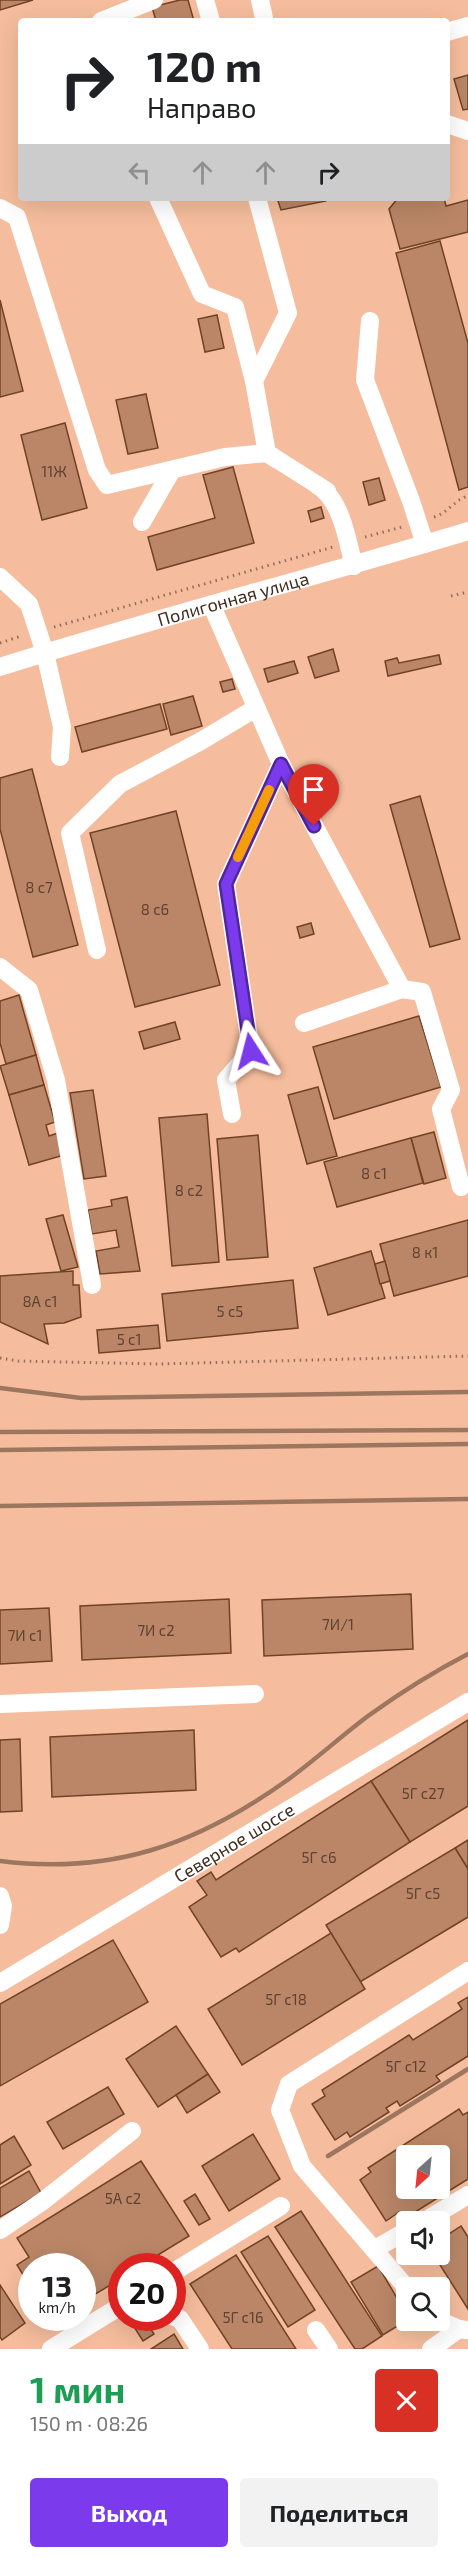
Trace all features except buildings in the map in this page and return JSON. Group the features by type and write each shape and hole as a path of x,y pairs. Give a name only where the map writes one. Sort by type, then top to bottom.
{"lane":[{"path":"109,18 154,0"},
{"path":"205,0 210,18"},
{"path":"260,0 264,18"},
{"path":"450,31 468,26"},
{"path":"450,125 468,131"},
{"path":"159,201 202,294 235,308 254,381 267,453"},
{"path":"254,381 288,313 258,201"},
{"path":"0,208 17,217 97,470 107,485 225,457 267,453 327,491 341,518 354,566"},
{"path":"370,321 365,380 425,544"},
{"path":"142,522 172,470"},
{"name":"Полигонная улица","path":"0,667 140,623 212,606 468,531"},
{"path":"0,577 29,604 45,653 63,727 60,757"},
{"path":"212,606 281,764 402,989"},
{"path":"97,950 70,833 120,784 201,741 256,708"},
{"path":"232,1114 226,1080 251,1051 226,884 281,764"},
{"path":"0,967 29,990 56,1080 92,1285"},
{"path":"304,1023 402,989 422,992 451,1090 441,1109 461,1187"},
{"path":"0,1704 255,1694"},
{"name":"Северное шоссе","path":"0,1983 468,1702"},
{"path":"0,1896 3,1906 0,1925"},
{"path":"398,2277 302,2166 280,2110 289,2084 468,1971"},
{"path":"0,2230 43,2201 132,2131"},
{"path":"441,2211 468,2195"},
{"path":"186,2264 281,2206"},
{"path":"375,2249 396,2237"},
{"path":"51,2349 108,2314"},
{"path":"186,2328 200,2349"},
{"path":"316,2330 329,2349"},
{"path":"431,2349 463,2330"}],"path":[{"path":"0,643 442,515 459,498 468,496"},
{"path":"451,596 468,592"},
{"path":"0,1358 18,1361 159,1364 468,1356"}],"railway":[{"path":"0,1388 81,1398 468,1392"},
{"path":"0,1432 468,1430"},
{"path":"0,1450 468,1444"},
{"path":"0,1506 468,1499"},
{"path":"0,1861 40,1864 116,1859 185,1838 219,1822 286,1781 380,1707 429,1675 468,1654"},
{"path":"328,2156 468,2069"}],"slow traffic":[{"path":"238,857 269,790"}],"route":[{"path":"251,1051 226,884 281,764 314,826"}]}
